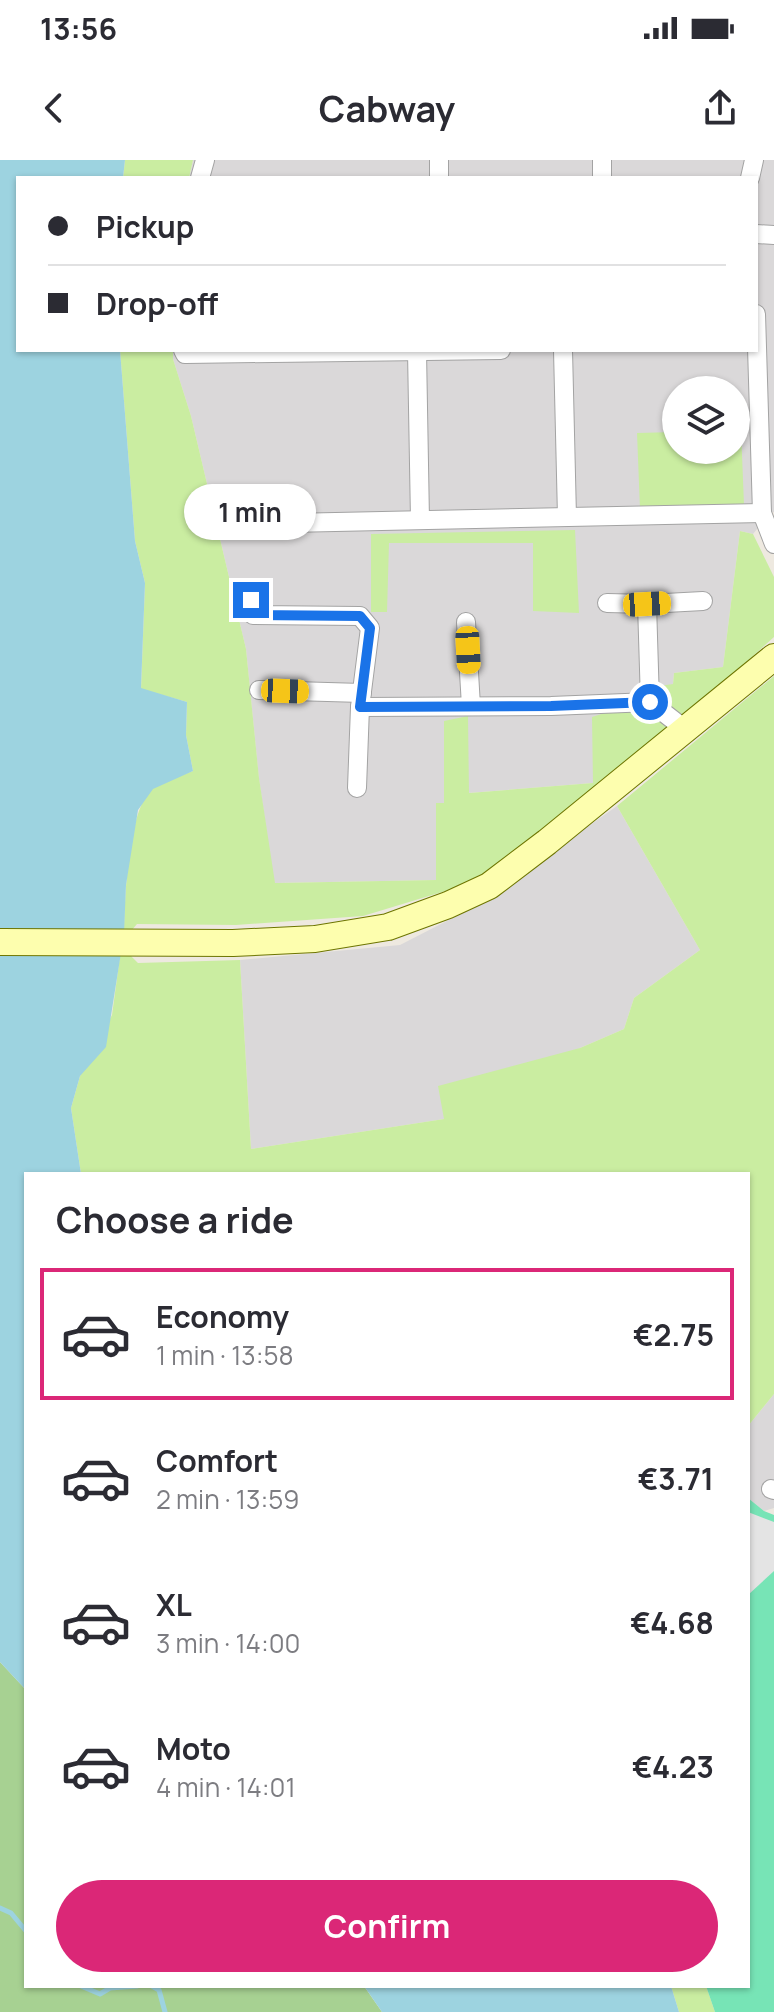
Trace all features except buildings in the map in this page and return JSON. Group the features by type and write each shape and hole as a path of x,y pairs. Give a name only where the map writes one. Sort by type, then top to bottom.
{"main road":[{"path":"0,942 233,943 315,939 388,927 448,905 489,886 774,657"}],"street":[{"path":"758,351 767,389 762,513 774,544"},
{"path":"184,352 340,352"},
{"path":"417,352 420,520"},
{"path":"563,352 567,517"},
{"path":"241,524 762,513"},
{"path":"607,603 703,601"},
{"path":"647,604 650,702"},
{"path":"253,614 360,616 370,628 361,700 357,788"},
{"path":"466,622 471,706"},
{"path":"259,690 471,706 650,702 686,730"}],"shaded area":[{"path":"193,160 774,160 774,512 753,534 740,531 723,667 674,673 673,684 593,783 468,793 468,716 444,803 436,804 436,880 274,883 259,779 246,649 173,352 758,352 758,176 189,176"},
{"path":"617,806 700,950 634,998 624,1029 580,1048 444,1119 251,1149 240,960 400,945 472,908"},
{"path":"774,1394 774,1508 764,1511 750,1500 750,1424"},
{"path":"750,1513 774,1522 774,1571 750,1593"}],"green space":[{"path":"125,160 193,160 189,176 123,176"},
{"path":"120,352 173,352 246,649 259,778 275,883 436,880 436,803 444,803 444,721 468,716 469,793 593,783 592,717 651,698 653,687 673,684 674,673 723,667 740,531 753,534 774,577 774,637 684,718 475,882 363,916 236,925 137,924 124,934 129,857 144,799 157,785 193,771 186,735 187,702 141,689 145,583 135,541"},
{"path":"662,432 662,464 742,464 744,505 640,509 637,433"},
{"path":"575,530 579,613 533,611 533,543 389,543 387,612 371,612 371,534"},
{"path":"774,676 774,1394 750,1424 750,1172 81,1172 71,1108 80,1076 112,1015 120,956 131,956 138,963 240,960 251,1149 444,1119 438,1086 580,1048 624,1029 634,998 700,950 617,806"},
{"path":"750,1500 774,1515 774,2012 715,2012 707,1988 750,1988"},
{"path":"0,1662 24,1688 24,1988 365,1988 382,2012 0,2012"},
{"path":"672,1988 707,1988 715,2012 679,2012"}],"water":[{"path":"0,160 125,160 123,176 16,176 16,352 120,352 135,541 145,583 141,688 187,702 186,735 193,771 153,789 138,810 126,885 124,934 106,1047 80,1076 71,1108 81,1172 24,1172 24,1688 0,1662"},
{"path":"365,1988 672,1988 679,2012 382,2012"}],"waterway":[{"path":"0,1908 11,1913 24,1929"},
{"path":"86,1988 100,1994 110,1988"},
{"path":"156,1988 159,1990 165,2012"}],"route":[{"path":"251,600 253,615 360,616 370,628 360,707 650,702"}]}
